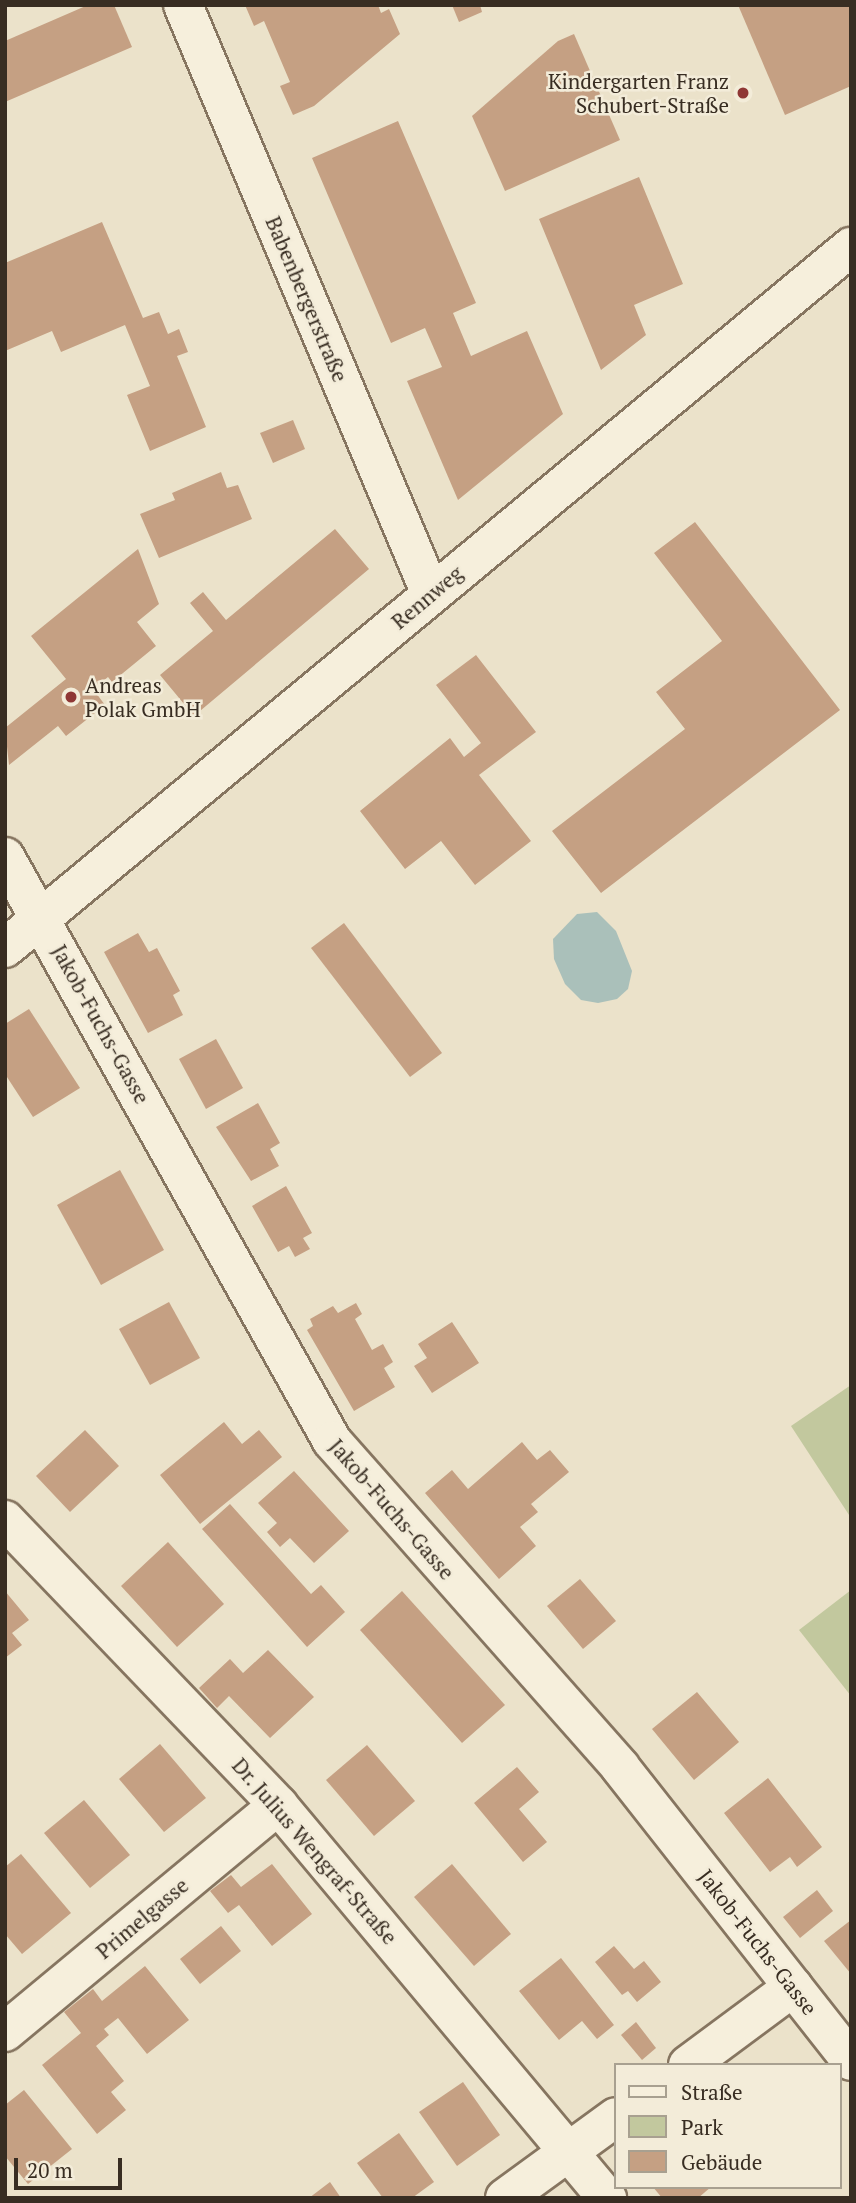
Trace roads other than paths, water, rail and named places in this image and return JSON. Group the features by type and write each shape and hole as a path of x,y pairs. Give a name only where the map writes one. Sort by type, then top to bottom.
{"street":[{"name":"Babenbergerstraße","path":"183,5 430,594"},
{"name":"Rennweg","path":"5,948 851,247"},
{"name":"Jakob-Fuchs-Gasse","path":"5,857 42,918 332,1441 620,1767 851,2061"},
{"name":"Dr. Julius Wengraf-Straße","path":"5,1520 278,1805 607,2198"},
{"name":"Primelgasse","path":"5,2032 278,1805"},
{"path":"691,2063 793,1987"},
{"path":"505,2198 614,2118"}],"water":[{"path":"597,912 616,931 632,971 628,989 617,999 598,1003 581,1000 565,984 554,959 553,939 577,914"}],"place":[{"name":"Kindergarten Franz Schubert-Straße","path":"743,93"},
{"name":"Andreas Polak GmbH","path":"71,697"}]}
